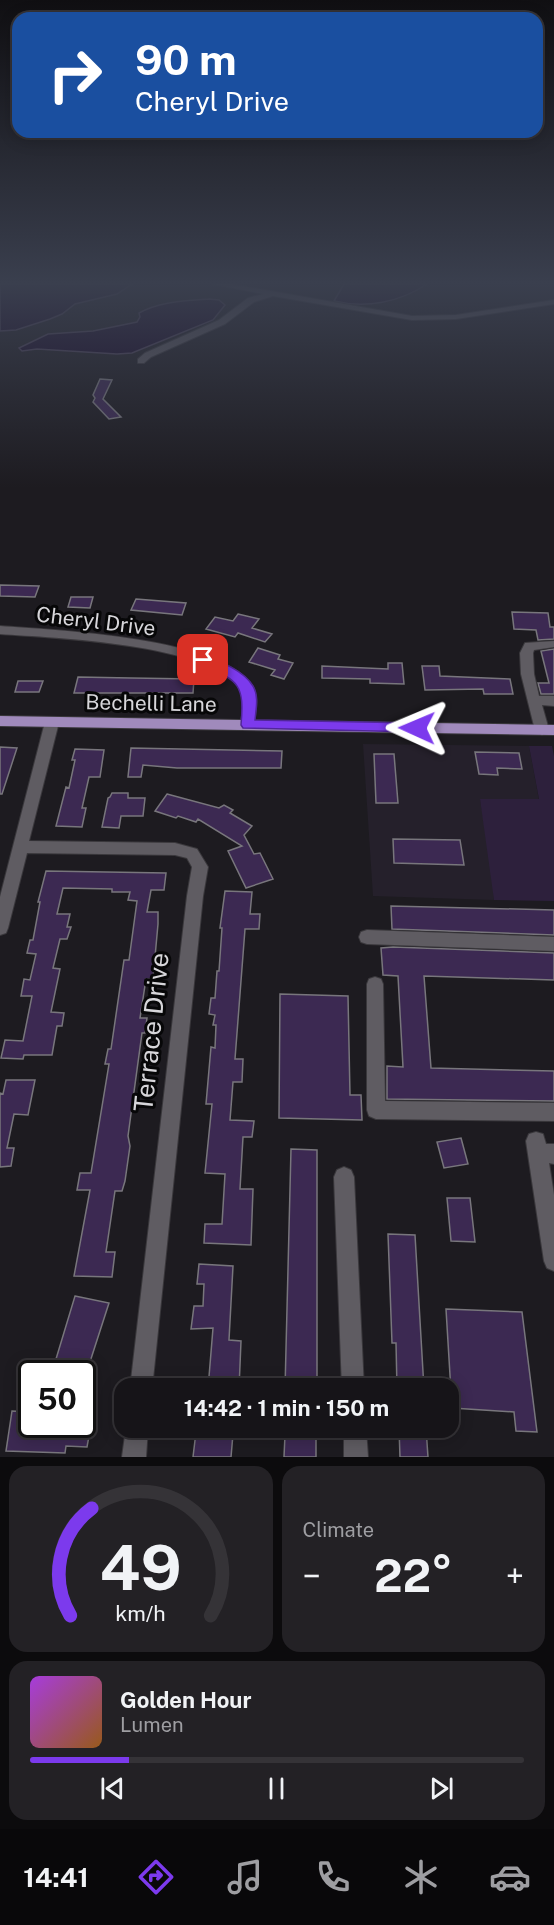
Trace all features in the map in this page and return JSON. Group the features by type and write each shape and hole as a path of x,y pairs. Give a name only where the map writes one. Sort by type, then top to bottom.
{"main road":[{"name":"Bechelli Lane","path":"0,721 548,730"}],"street":[{"path":"141,361 155,352"},
{"name":"Cheryl Drive","path":"0,630 120,641 192,656 227,671 244,684 250,695 247,725"},
{"path":"548,730 534,700 526,664 526,650 529,646 552,644"},
{"path":"534,700 554,700"},
{"path":"0,928 52,722"},
{"name":"Terrace Drive","path":"22,847 175,849 192,853 200,867 142,1378"},
{"path":"367,937 554,944"},
{"path":"375,984 376,1110 554,1112"},
{"path":"543,1149 554,1261"},
{"path":"344,1177 353,1378"},
{"path":"134,1457 136,1438"},
{"path":"355,1438 356,1457"}],"shaded area":[{"path":"85,352 134,352 117,354"},
{"path":"363,744 529,746 539,800 480,799 492,867 494,900 373,896"},
{"path":"529,746 552,746 554,756 554,901 494,900 480,799 539,799"}],"building":[{"path":"100,379 112,380 103,399 121,417 109,419 93,402 95,398 93,395"},
{"path":"0,585 39,586 35,597 0,596"},
{"path":"71,597 93,597 90,608 68,607"},
{"path":"136,599 186,603 182,615 131,610"},
{"path":"512,612 548,613 550,627 554,627 554,639 538,640 536,630 514,629"},
{"path":"238,614 259,619 252,628 272,634 265,642 238,633 235,637 206,629 215,617 233,621"},
{"path":"258,648 280,655 278,659 293,663 284,679 271,675 275,670 249,662"},
{"path":"554,649 554,694 541,694 538,683 549,683 541,651"},
{"path":"388,663 402,663 404,684 370,683 370,679 322,678 322,666 388,669"},
{"path":"422,666 439,666 440,676 510,679 513,694 484,694 483,689 425,690"},
{"path":"78,677 194,679 193,693 74,693"},
{"path":"18,681 43,681 39,692 15,692"},
{"path":"0,747 17,748 2,794 0,794"},
{"path":"131,748 282,751 281,768 177,768 143,765 141,777 128,777"},
{"path":"75,749 104,750 100,777 89,777 82,808 86,808 82,827 56,826 66,787 69,788"},
{"path":"475,752 519,753 522,769 497,768 498,775 479,774"},
{"path":"374,754 394,754 398,803 376,803"},
{"path":"112,793 128,793 128,798 145,798 143,816 121,816 119,828 102,827 108,798"},
{"path":"167,794 219,808 224,805 233,810 230,813 252,826 244,835 254,854 260,853 273,879 246,888 228,851 242,846 198,819 196,822 155,811"},
{"path":"393,839 460,840 464,865 394,863"},
{"path":"46,871 166,873 164,890 151,890 147,912 158,912 153,979 146,979 140,1018 147,1018 145,1033 142,1033 128,1136 130,1146 125,1181 122,1191 115,1191 106,1252 115,1252 112,1277 74,1276 90,1190 77,1190 80,1173 91,1173 109,1064 105,1064 108,1049 111,1049 124,960 129,960 137,901 128,900 130,892 112,892 112,889 63,888 57,914 70,914 67,927 71,927 67,939 60,939 53,968 60,969 51,1012 64,1013 62,1026 57,1026 52,1055 24,1055 23,1059 1,1058 5,1040 23,1041 32,996 21,996 24,979 30,980 36,954 27,953 30,940 33,940 40,902 38,902"},
{"path":"225,891 252,892 250,914 260,914 259,929 245,929 235,1059 243,1059 242,1082 233,1082 230,1120 254,1121 252,1137 243,1137 240,1189 253,1189 251,1245 204,1243 205,1224 222,1224 225,1174 205,1173 212,1104 206,1104 211,1047 215,1048 216,1025 213,1025 215,1015 209,1014 211,998 215,998 217,971 219,971 222,928 220,928"},
{"path":"391,906 554,910 554,935 392,929"},
{"path":"381,948 554,953 554,980 424,976 431,1068 554,1071 554,1101 387,1099 387,1066 403,1067 398,976 383,975"},
{"path":"280,994 348,996 350,1095 361,1095 362,1120 279,1118"},
{"path":"6,1080 35,1080 28,1115 14,1114 7,1148 14,1148 11,1166 0,1167 0,1093 3,1094"},
{"path":"461,1138 468,1164 444,1168 437,1142"},
{"path":"291,1149 317,1150 317,1378 285,1378"},
{"path":"447,1198 470,1198 475,1242 451,1241"},
{"path":"388,1234 415,1235 423,1378 397,1378 396,1343 392,1343"},
{"path":"199,1264 233,1266 229,1340 241,1341 239,1378 209,1378 213,1328 191,1329 194,1306 203,1306 204,1284 197,1284"},
{"path":"75,1296 109,1303 91,1360 56,1359"},
{"path":"446,1309 522,1312 537,1432 516,1431 514,1412 459,1408 459,1378 450,1378"},
{"path":"12,1411 18,1411 18,1438 89,1438 87,1447 66,1446 65,1453 6,1451"},
{"path":"195,1438 233,1438 231,1457 193,1457"},
{"path":"285,1438 316,1438 316,1457 284,1457"},
{"path":"399,1438 427,1438 428,1457 400,1457"}],"route":[{"path":"203,660 227,671 247,688 250,699 247,725 417,728"}]}
